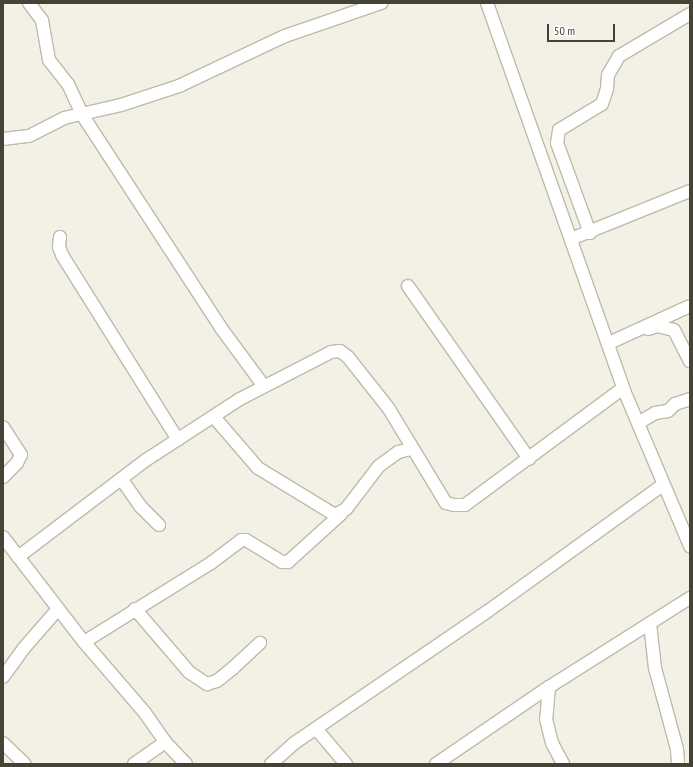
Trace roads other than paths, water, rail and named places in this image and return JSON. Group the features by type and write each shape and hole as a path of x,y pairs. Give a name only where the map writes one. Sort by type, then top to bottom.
{"street":[{"path":"29,3 36,9 42,20 49,60 68,84 83,116 221,328 263,385"},
{"path":"3,139 29,136 64,118 83,116 179,86 285,36 381,3"},
{"path":"487,3 624,388 663,485 690,546"},
{"path":"590,233 557,143 559,130 602,104 607,89 608,75 619,56 633,46 690,14"},
{"path":"571,239 590,233 690,191"},
{"path":"60,237 62,255 178,440"},
{"path":"408,286 529,459"},
{"path":"609,343 634,333 690,306"},
{"path":"634,333 657,326 674,330 690,361"},
{"path":"18,557 178,440 263,385 331,352 343,352 389,409 411,449 446,503 454,505 465,505 624,388"},
{"path":"638,423 655,413 668,411 675,404 690,399"},
{"path":"214,417 258,468 329,513 340,514"},
{"path":"3,427 21,456 17,463 3,477"},
{"path":"84,642 211,563 244,539 282,562 288,562 340,514 379,466 398,452 411,449"},
{"path":"122,480 140,506 159,525"},
{"path":"271,764 293,744 317,730 663,485"},
{"path":"3,537 84,642 145,713 165,742 186,764"},
{"path":"436,764 549,687 690,598"},
{"path":"3,677 24,648 58,609"},
{"path":"135,609 189,672 207,684 217,681 228,673 260,643"},
{"path":"650,623 655,668 677,749 678,764"},
{"path":"549,687 546,720 552,744 563,764"},
{"path":"317,730 346,764"},
{"path":"134,764 165,742"},
{"path":"3,743 25,764"}]}
